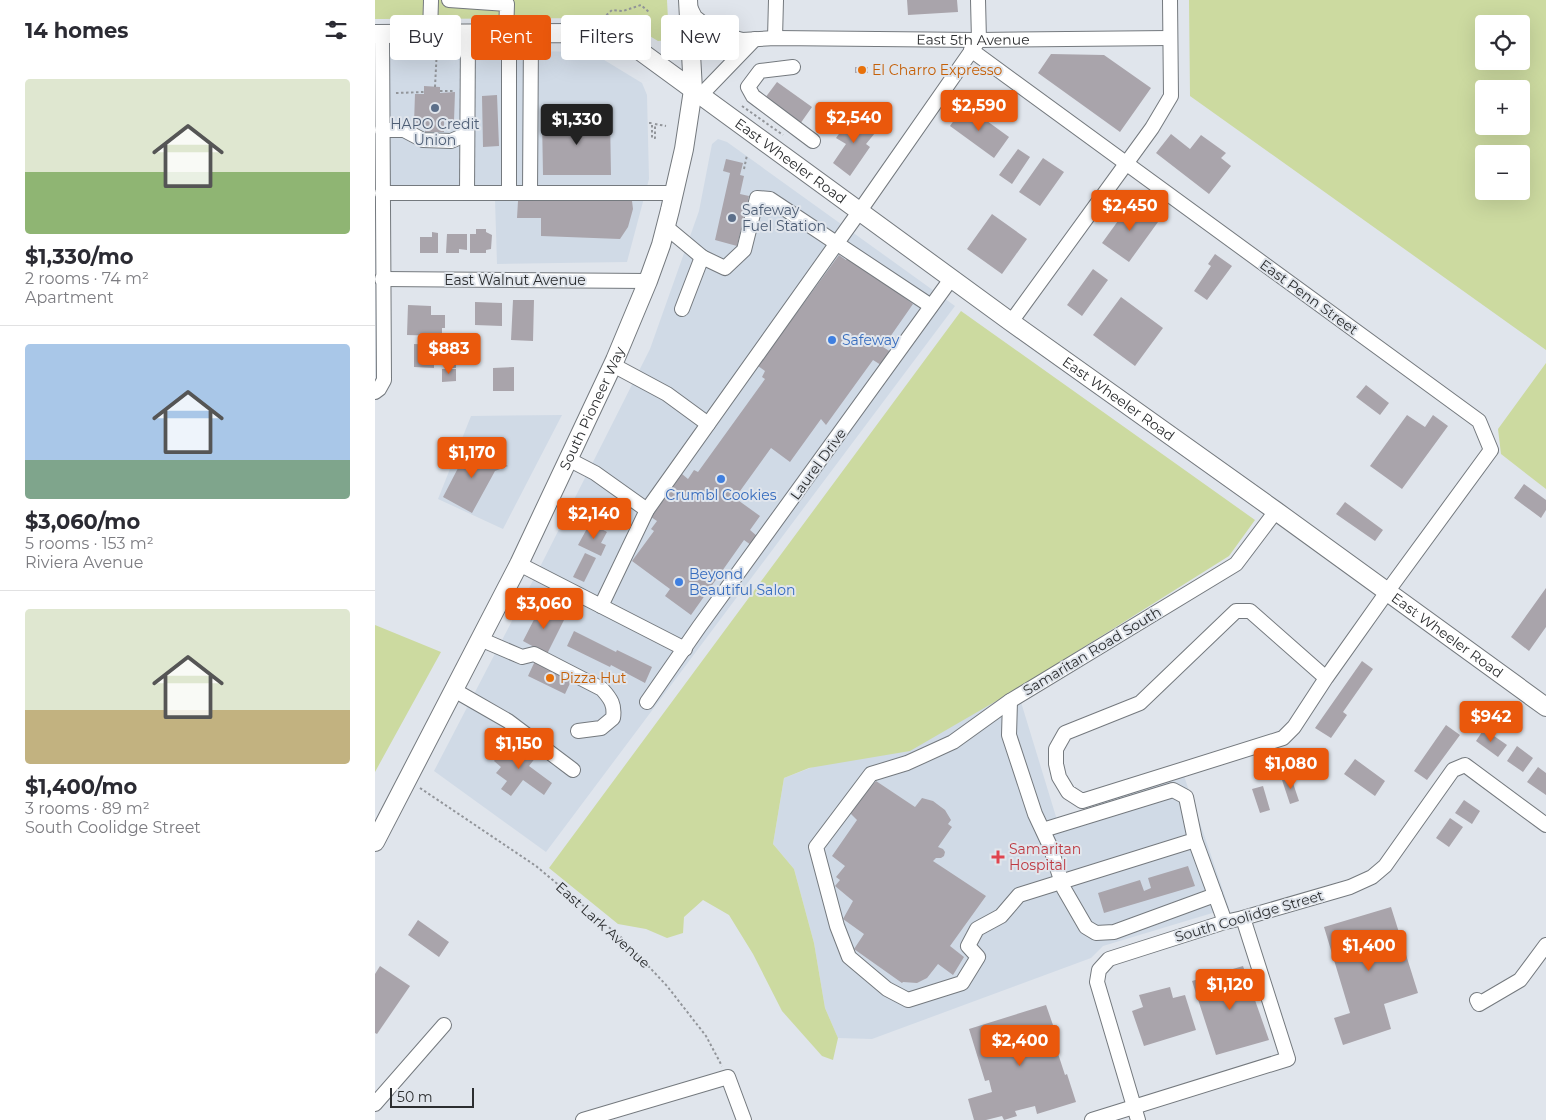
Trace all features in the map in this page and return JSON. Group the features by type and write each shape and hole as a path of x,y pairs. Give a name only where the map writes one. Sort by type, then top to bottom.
{"main road":[{"name":"South Pioneer Way","path":"375,842 519,564 613,365 648,280 666,227 696,93 688,2"},
{"path":"551,34 584,33 611,37 640,51 696,93"},
{"path":"461,35 468,34"},
{"name":"East Wheeler Road","path":"696,93 1546,707"}],"street":[{"path":"431,0 432,15"},
{"path":"449,0 507,4 507,15"},
{"path":"775,38 776,0"},
{"path":"601,606 647,510 975,45 978,0"},
{"path":"1011,322 1127,164 1156,122 1171,96 1173,83 1170,38 1171,0"},
{"name":"East 5th Avenue","path":"688,2 695,17 714,32 742,40 775,38 975,45 1170,38"},
{"path":"377,391 383,380 382,130 379,34"},
{"path":"467,193 468,34"},
{"path":"696,93 755,39"},
{"name":"East Penn Street","path":"975,45 1127,164 1479,421 1491,450 1387,592"},
{"path":"509,60 509,193"},
{"path":"530,193 531,60"},
{"path":"509,68 531,69"},
{"path":"793,68 760,71 748,87 753,96 813,141"},
{"path":"382,130 404,130 423,140 451,141 467,134"},
{"path":"382,193 674,193"},
{"path":"666,227 703,256 725,268 744,250 757,198 770,199 931,306"},
{"path":"682,309 703,256"},
{"name":"Laurel Drive","path":"647,702 951,278"},
{"name":"East Walnut Avenue","path":"382,279 648,280"},
{"path":"613,365 667,394 708,424"},
{"path":"568,459 595,473 647,510"},
{"name":"Samaritan Road South","path":"1215,896 1114,932 1096,933 1085,927 1064,889 1043,830 1035,814 1009,735 1010,701 1236,564 1276,511"},
{"path":"519,564 685,649"},
{"path":"1326,678 1250,611 1236,611 1140,703 1065,733 1056,749 1056,764 1059,777 1068,792 1082,800 1283,738 1295,727 1326,678 1387,592"},
{"path":"480,639 522,657 534,654 602,689 610,698 614,707 613,718 601,728 578,731"},
{"path":"454,690 508,721 573,770"},
{"path":"1010,701 953,742 907,763 871,774 816,847 837,926 849,957 887,989 907,1000 962,983 978,957 968,946 977,929 1001,916 1019,895 1195,840"},
{"name":"South Coolidge Street","path":"1136,1114 1097,982 1099,970 1109,958 1225,922 1349,887 1372,877 1385,866 1453,770 1465,765 1546,825"},
{"path":"1043,830 1173,790 1186,797 1195,840 1225,922"},
{"path":"1092,1120 1136,1114 1288,1059 1243,918"},
{"path":"1477,1000 1479,1004 1520,980 1546,944"},
{"path":"375,1104 444,1025"},
{"path":"583,1120 729,1076 743,1120"}],"path":[{"path":"606,15 612,10 623,11 641,5 650,13"},
{"path":"434,60 435,87"},
{"path":"391,93 424,92"},
{"path":"742,106 786,137"},
{"path":"649,123 652,123 652,138 655,138 655,124 666,126"},
{"path":"743,169 747,155"},
{"name":"East Lark Avenue","path":"407,780 536,866 623,939 667,986 706,1036 729,1076"}],"shaded area":[{"path":"382,49 390,49 390,60 461,60 461,50 471,50 471,60 551,60 551,51 561,52 561,60 604,60 642,83 647,95 649,179 627,262 497,264 495,199 382,199"},
{"path":"718,139 727,142 955,306 546,852 434,771 650,349 699,211 712,144"},
{"path":"562,415 503,529 438,499 471,416"},
{"name":"Samaritan Hospital","path":"1017,689 1057,820 1183,773 1229,908 1103,946 1091,958 872,1039 838,1038 825,1008 814,943 794,869 773,844 784,778"}],"green space":[{"path":"375,0 667,0 668,15 661,15 661,41 658,41 651,37 651,15 561,15 561,18 551,18 551,15 471,15 471,19 461,19 461,15 390,15 390,19 375,19"},
{"path":"1189,0 1546,0 1546,350 1190,96"},
{"path":"961,311 1255,520 1229,556 1017,689 910,751 809,768 784,778 773,844 794,869 814,943 825,1008 838,1038 833,1060 822,1056 782,1011 753,954 729,915 703,900 684,917 683,933 667,938 646,929 618,924 549,868"},
{"path":"1546,363 1546,489 1501,454 1498,429"},
{"path":"375,625 441,652 375,772"}],"building":[{"path":"907,0 957,0 958,12 908,15"},
{"path":"1051,54 1104,55 1151,88 1120,132 1038,73"},
{"name":"El Charro Expresso","path":"855,67 868,67 868,73 855,73"},
{"path":"777,82 812,107 800,124 765,98"},
{"name":"HAPO Credit Union","path":"424,86 440,87 440,93 455,92 454,121 444,121 444,132 425,132 425,123 414,123 415,94 424,94"},
{"path":"497,95 499,146 483,147 482,96"},
{"path":"965,105 1009,137 994,158 950,126"},
{"path":"852,116 861,122 864,118 871,123 868,128 875,133 866,144 870,147 850,176 833,163 846,144 836,138"},
{"path":"610,117 611,175 543,175 542,118"},
{"path":"1171,134 1190,149 1201,135 1226,153 1221,158 1231,166 1209,194 1156,153"},
{"path":"1018,149 1030,157 1012,184 999,175"},
{"path":"1043,158 1064,172 1040,206 1019,192"},
{"name":"Safeway Fuel Station","path":"726,159 743,163 740,175 744,176 740,194 749,196 737,246 715,240 730,173 723,171"},
{"path":"518,201 632,201 633,209 628,227 620,239 541,236 541,218 517,218"},
{"path":"1131,203 1158,222 1129,262 1102,243"},
{"path":"992,214 1027,239 1002,274 967,249"},
{"path":"476,229 486,229 486,232 492,235 491,249 486,250 486,253 470,253 470,234 476,234"},
{"path":"432,232 438,233 438,253 420,253 420,237 432,237"},
{"path":"447,234 467,234 467,250 459,249 459,253 446,253"},
{"path":"1215,254 1232,266 1207,300 1194,291 1211,266 1208,264"},
{"path":"839,255 846,260 849,256 913,304 883,347 891,352 881,365 873,360 826,425 821,419 790,462 771,448 735,498 760,516 750,530 757,536 751,545 744,540 691,615 665,596 670,589 632,561 654,531 651,529 657,521 651,517 682,474 688,479 694,470 698,472 765,379 762,377 765,371 758,366 773,340 776,341"},
{"path":"1093,269 1108,280 1082,316 1067,305"},
{"path":"1121,297 1163,328 1135,366 1093,335"},
{"path":"513,300 534,300 533,341 511,340"},
{"path":"475,302 502,303 502,326 475,325"},
{"path":"408,305 431,306 431,315 445,315 445,328 442,328 442,336 407,335"},
{"path":"414,344 438,345 438,355 434,355 434,368 414,367"},
{"path":"456,358 456,368 445,368 445,359"},
{"path":"514,367 514,391 493,391 493,368"},
{"path":"442,369 456,369 456,381 442,382"},
{"path":"1366,385 1389,403 1380,415 1356,397"},
{"path":"1407,415 1425,427 1433,415 1448,426 1402,489 1370,466"},
{"path":"470,445 508,466 495,471 472,513 443,497"},
{"path":"1524,484 1546,500 1546,510 1541,518 1514,498"},
{"path":"1345,502 1383,530 1375,541 1336,514"},
{"path":"590,523 607,532 601,543 606,545 601,556 578,545"},
{"path":"585,553 596,558 584,582 573,577"},
{"path":"1546,588 1546,627 1529,651 1511,637"},
{"path":"541,606 565,618 547,654 523,641"},
{"path":"574,631 652,667 645,683 611,665 610,667 567,646"},
{"name":"Pizza Hut","path":"535,661 572,679 565,694 528,676"},
{"path":"1362,661 1373,669 1343,712 1347,715 1331,738 1315,728"},
{"path":"1446,725 1460,735 1427,780 1414,771"},
{"path":"1484,729 1507,745 1498,757 1476,741"},
{"path":"515,743 536,757 529,766 552,783 544,795 523,780 511,796 501,789 507,781 496,773 501,767 494,761 506,744 512,748"},
{"path":"1517,746 1533,758 1523,772 1507,761"},
{"path":"1355,759 1385,781 1375,796 1344,774"},
{"path":"1538,767 1546,773 1546,795 1527,782"},
{"path":"1291,777 1299,801 1290,804 1282,780"},
{"path":"876,781 915,807 922,798 933,801 945,810 951,820 948,824 952,827 938,847 945,852 944,856 933,861 986,896 950,946 964,957 953,975 938,964 927,978 917,983 902,983 854,949 864,934 843,919 853,901 835,886 840,880 836,877 845,866 832,856 857,820 849,812"},
{"path":"1263,786 1270,810 1260,813 1252,789"},
{"path":"1464,800 1480,811 1472,824 1455,813"},
{"path":"1450,818 1463,827 1449,847 1436,838"},
{"path":"1188,866 1195,886 1104,913 1098,893 1140,880 1144,891 1151,888 1148,878"},
{"path":"1391,907 1418,993 1384,1004 1391,1029 1343,1045 1334,1018 1350,1013 1324,927"},
{"path":"418,920 449,942 439,957 408,935"},
{"path":"380,966 410,986 377,1034 375,1033 375,974"},
{"path":"1243,966 1269,1040 1216,1055 1192,981"},
{"path":"1170,987 1173,998 1185,995 1196,1030 1144,1046 1132,1011 1143,1007 1139,995"},
{"path":"1046,1005 1053,1025 1049,1026 1076,1102 1037,1114 1035,1106 1015,1111 1017,1116 1004,1120 1002,1116 986,1120 974,1120 968,1099 992,1092 989,1080 985,1081 969,1029"}],"place":[{"name":"El Charro Expresso","path":"862,70"},
{"name":"HAPO Credit Union","path":"435,108"},
{"name":"Safeway Fuel Station","path":"732,218"},
{"name":"Safeway","path":"832,340"},
{"name":"Crumbl Cookies","path":"721,479"},
{"name":"Beyond Beautiful Salon","path":"679,582"},
{"name":"Pizza Hut","path":"550,678"},
{"name":"Samaritan Hospital","path":"998,857"}]}
